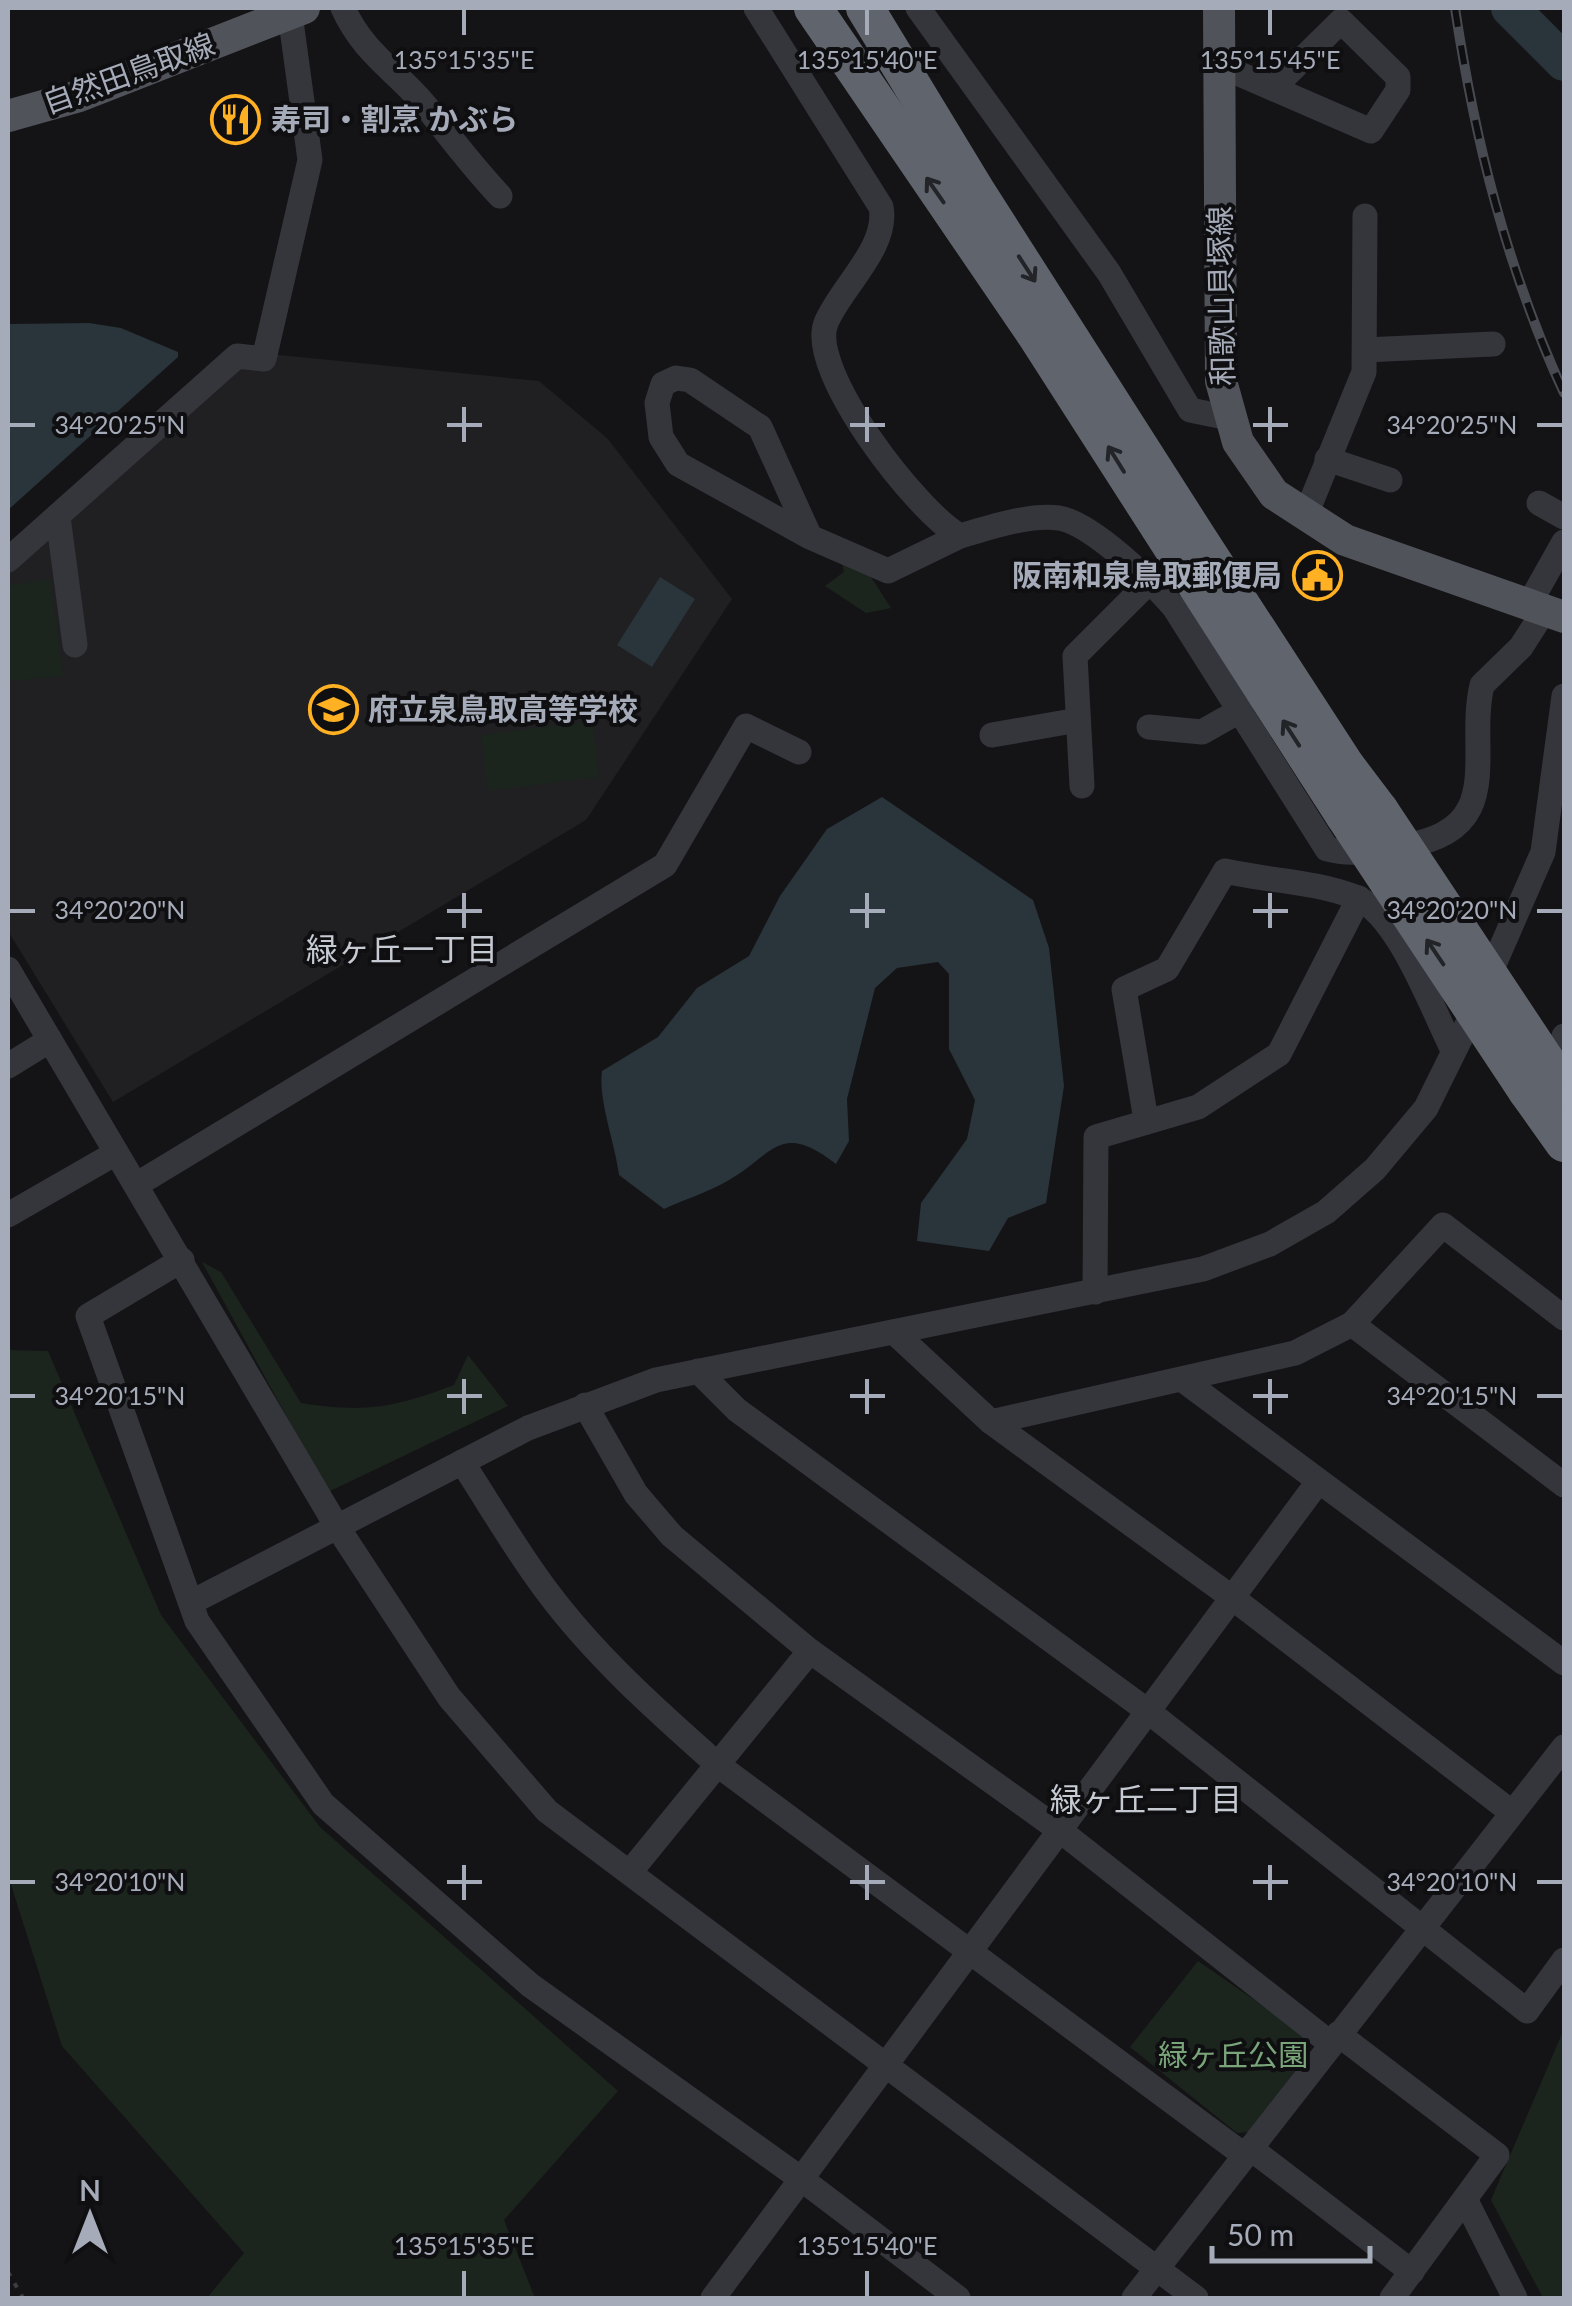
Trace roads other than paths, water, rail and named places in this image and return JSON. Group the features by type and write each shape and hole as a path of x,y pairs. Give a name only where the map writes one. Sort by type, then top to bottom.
{"highway":[{"path":"813,8 1362,813 1554,1065 1564,1143"},
{"path":"865,8 978,194 1346,766 1362,813"}],"main road":[{"name":"和歌山貝塚線","path":"1220,8 1220,365 1229,418 1254,470 1274,494 1305,518 1345,540 1546,611"},
{"name":"自然田鳥取線","path":"8,116 80,96 297,11"}],"street":[{"path":"343,8 362,44 429,110 454,148 500,196"},
{"path":"756,8 882,215 880,231 826,322 823,344 827,365 909,492 932,518 960,536"},
{"path":"918,8 1109,273 1190,410 1229,418"},
{"path":"8,560 237,356 264,359 310,160 297,11"},
{"path":"1219,64 1273,88 1370,131 1398,90 1398,77 1341,21 1273,88"},
{"path":"1305,518 1364,372 1365,216"},
{"path":"1365,350 1467,354 1493,344"},
{"path":"810,537 760,427 690,380 676,378 664,384 657,396 662,438 678,464 810,537 888,571 960,536 1042,519 1063,519 1150,581 1174,607 1327,850 1347,854 1420,843 1445,833 1466,814 1479,784 1482,685 1521,647 1546,611 1564,542"},
{"path":"1327,459 1390,480"},
{"path":"1539,503 1564,518"},
{"path":"58,517 74,645"},
{"path":"1082,786 1074,656 1150,581"},
{"path":"192,1602 462,1462 586,1405 698,1371 1202,1270 1270,1244 1326,1212 1375,1169 1426,1108 1526,898 1556,817 1564,696"},
{"path":"1150,727 1202,732 1241,710"},
{"path":"992,736 1078,720"},
{"path":"136,1185 665,866 746,726 799,752"},
{"path":"1146,1120 1124,989 1167,969 1226,871 1320,886 1359,898 1386,919 1454,1050"},
{"path":"1096,1292 1096,1137 1198,1107 1278,1054 1359,898"},
{"path":"8,968 336,1525 449,1696 486,1742 547,1810 884,2068 1196,2298"},
{"path":"8,1066 50,1040"},
{"path":"8,1214 116,1153"},
{"path":"991,1422 1294,1353 1352,1324 1443,1225 1564,1318"},
{"path":"182,1260 88,1316 197,1620 323,1804 530,1986 804,2181 958,2298"},
{"path":"1352,1324 1564,1485"},
{"path":"894,1332 991,1422 1234,1598 1510,1811"},
{"path":"698,1371 737,1410 1149,1712 1527,2011 1564,1960"},
{"path":"1182,1380 1564,1663"},
{"path":"586,1405 636,1494 672,1536 810,1651 1062,1832 1334,2039 1497,2156 1392,2298"},
{"path":"462,1462 546,1590 594,1648 718,1765 1412,2272"},
{"path":"714,2298 1318,1482"},
{"path":"630,1872 810,1651"},
{"path":"1134,2298 1510,1811 1564,1747"},
{"path":"1465,2200 1515,2298"}],"waterway":[{"path":"1510,8 1564,62"}],"railway":[{"path":"1455,8 1472,107 1496,204 1526,299 1564,393"}],"place":[{"name":"寿司・割烹 かぶら","path":"236,120"},
{"name":"阪南和泉鳥取郵便局","path":"1317,576"},
{"name":"府立泉鳥取高等学校","path":"333,710"}],"district":[{"name":"緑ヶ丘一丁目","path":"402,950"},
{"name":"緑ヶ丘二丁目","path":"1146,1800"}],"park label":[{"name":"緑ヶ丘公園","path":"1233,2056"}]}
